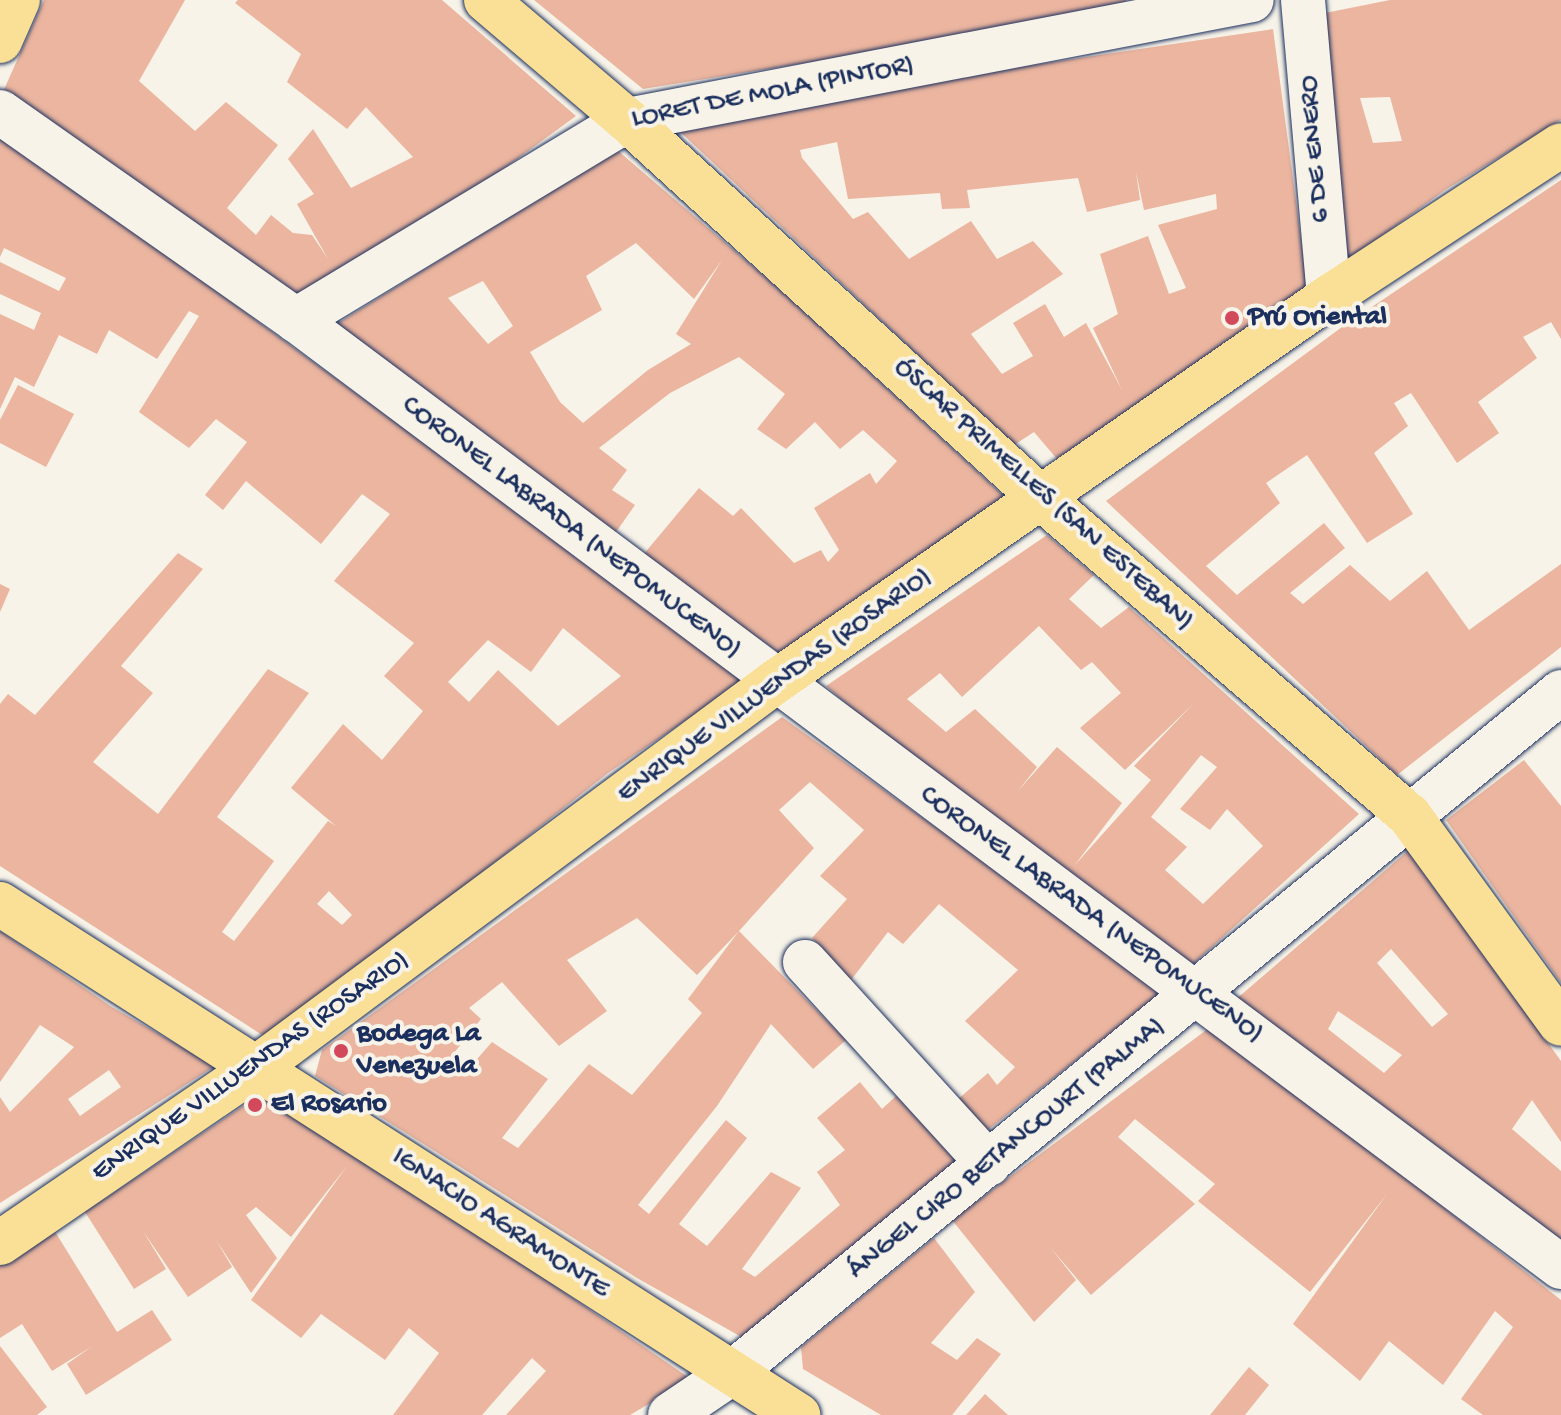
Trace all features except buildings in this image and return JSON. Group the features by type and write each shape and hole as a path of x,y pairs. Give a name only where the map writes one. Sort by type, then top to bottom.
{"main road":[{"path":"0,41 18,0"},
{"name":"ÓSCAR PRIMELLES (SAN ESTEBAN)","path":"486,0 627,120 1040,497 1409,815 1561,1024"},
{"name":"ENRIQUE VILLUENDAS (ROSARIO)","path":"0,1243 256,1068 775,682 1329,297 1561,145"},
{"name":"IGNACIO AGRAMONTE","path":"0,904 798,1415"}],"street":[{"name":"LORET DE MOLA (PINTOR)","path":"296,320 627,120 1252,0"},
{"name":"6 DE ENERO","path":"1303,0 1329,297"},
{"name":"CORONEL LABRADA (NEPOMUCENO)","path":"0,112 296,320 775,682 1199,993 1561,1267"},
{"name":"ÁNGEL CIRO BETANCOURT (PALMA)","path":"670,1415 732,1373 1199,993 1409,815 1561,692"},
{"path":"805,962 989,1164"}],"place":[{"name":"Prú Oriental","path":"1232,318"},
{"name":"Bodega La Venezuela","path":"341,1051"},
{"name":"El Rosario","path":"255,1105"}]}
